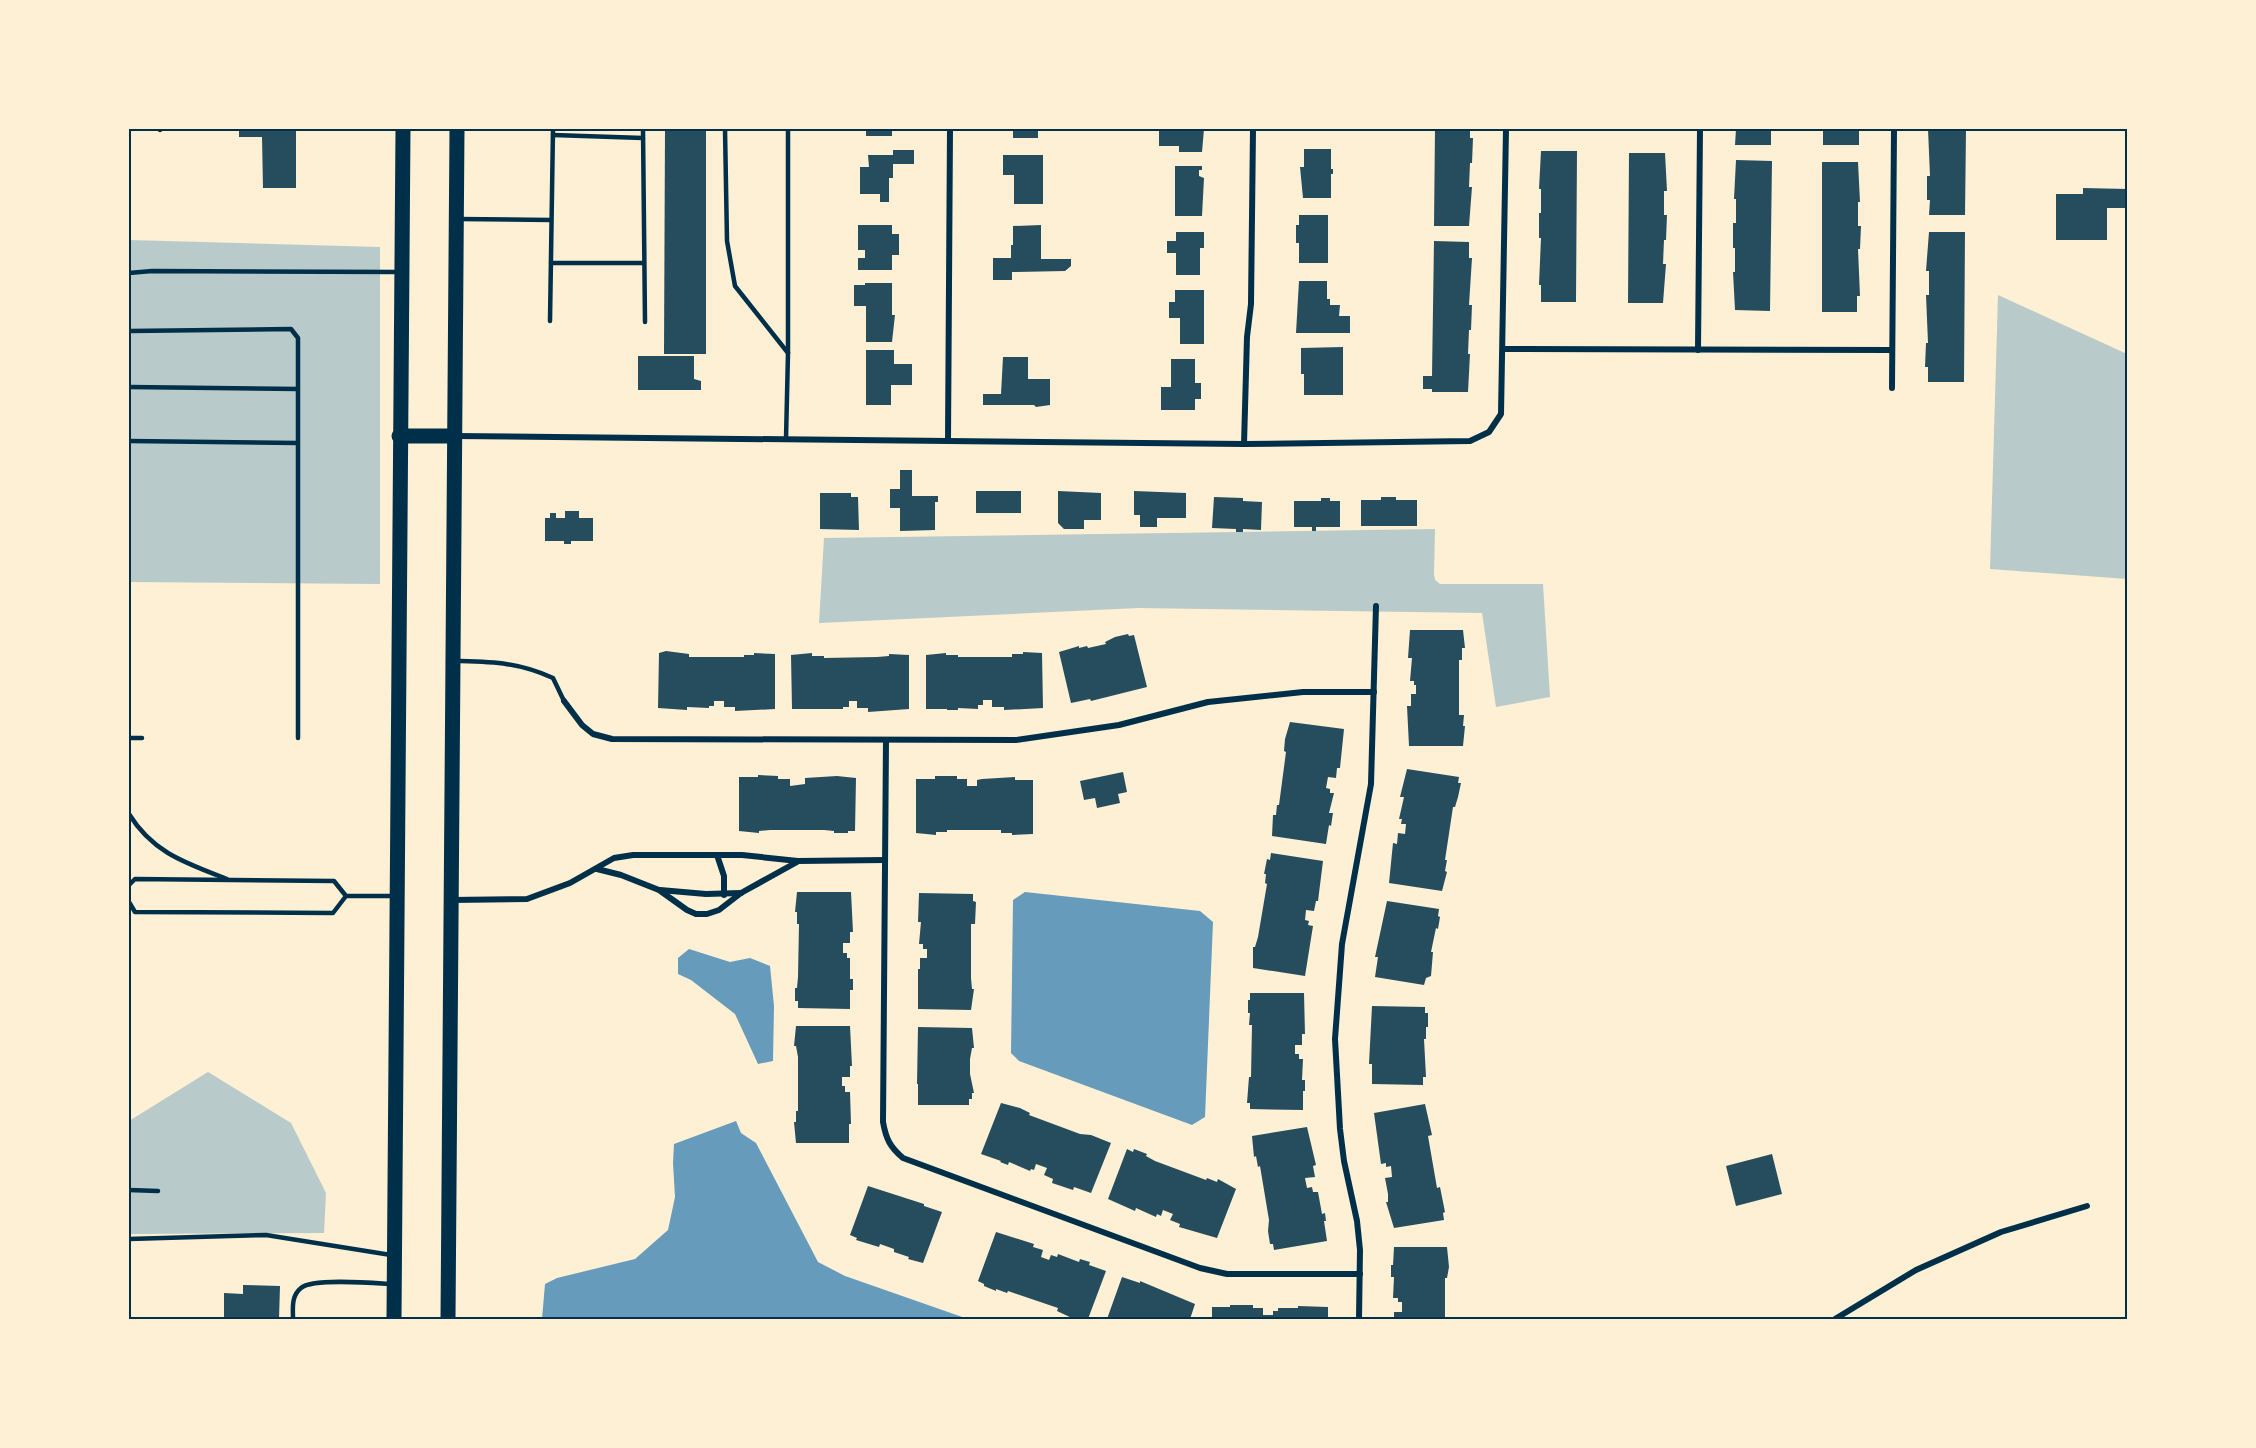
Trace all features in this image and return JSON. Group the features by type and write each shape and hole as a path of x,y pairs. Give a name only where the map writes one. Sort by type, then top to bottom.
{"main road":[{"path":"394,1319 403,129"},
{"path":"446,129 456,153"},
{"path":"448,1319 457,129"},
{"path":"399,436 454,436"}],"street":[{"path":"948,440 950,129"},
{"path":"1244,444 1246,337 1251,304 1253,129"},
{"path":"454,436 1244,444 1470,441 1489,432 1501,414 1506,129"},
{"path":"1698,350 1700,129"},
{"path":"1892,388 1894,129"},
{"path":"1503,349 1892,350"},
{"path":"1359,1319 1360,1274 1357,1221 1344,1161 1340,1129 1335,1039 1342,944 1371,784 1376,606"},
{"path":"564,701 582,725 593,734 612,739 1016,740 1119,725 1208,702 1303,692 1374,692"},
{"path":"886,740 884,1122 886,1138 892,1149 903,1158 1200,1268 1227,1274 1360,1274"},
{"path":"451,900 527,899 549,892 597,869 614,858 633,855 742,855 798,861 885,860"},
{"path":"717,855 724,876 724,895"},
{"path":"597,869 621,875 659,890 696,914 706,914 719,910 741,893 798,861"},
{"path":"659,890 724,895 741,893"},
{"path":"1835,1319 1916,1270 1937,1260 2001,1232 2087,1206"}],"lane":[{"path":"550,321 553,129"},
{"path":"643,129 645,322"},
{"path":"725,129 728,241 735,286 788,353"},
{"path":"786,439 788,129"},
{"path":"553,135 643,138"},
{"path":"456,219 551,220"},
{"path":"551,263 644,263"},
{"path":"129,273 152,271 401,272"},
{"path":"129,331 291,329 298,338 298,738"},
{"path":"129,387 298,389"},
{"path":"129,441 298,443"},
{"path":"453,661 511,663 532,668 553,678 564,701"},
{"path":"129,738 142,738"},
{"path":"129,814 145,836 167,854 229,880"},
{"path":"129,885 135,879 334,881 346,896"},
{"path":"346,896 396,896"},
{"path":"129,902 135,912 333,913 346,896"},
{"path":"129,1190 158,1191"},
{"path":"129,1239 266,1235 394,1256"},
{"path":"293,1319 293,1299 302,1287 315,1282 394,1284"}],"shaded area":[{"path":"129,240 380,247 380,584 129,582"},
{"path":"1998,295 2127,354 2127,579 1990,569"},
{"path":"1435,529 1434,574 1435,580 1440,584 1543,584 1550,697 1496,707 1482,613 1138,608 819,623 824,538"},
{"path":"208,1072 291,1123 326,1193 324,1233 129,1234 129,1121"}],"water":[{"path":"1025,892 1200,911 1213,922 1205,1117 1192,1125 1019,1061 1011,1053 1013,900"},
{"path":"689,949 730,962 750,958 770,966 774,1006 773,1061 758,1064 735,1014 691,980 678,974 678,958"},
{"path":"736,1121 741,1133 756,1143 818,1262 845,1276 968,1319 542,1319 545,1284 557,1278 635,1259 668,1230 675,1197 674,1144"}],"building":[{"path":"239,129 296,129 296,188 263,188 262,137 239,137"},
{"path":"665,129 706,129 706,354 664,354"},
{"path":"866,129 892,129 892,136 866,136"},
{"path":"1013,129 1038,129 1038,138 1013,138"},
{"path":"1159,129 1204,129 1202,152 1179,152 1179,146 1159,146"},
{"path":"1435,129 1470,129 1470,138 1473,138 1472,163 1470,163 1469,187 1472,187 1469,226 1434,226"},
{"path":"1736,129 1771,129 1771,145 1735,145"},
{"path":"1823,129 1859,129 1859,145 1823,145"},
{"path":"1928,129 1966,129 1965,215 1929,215 1930,200 1927,200 1927,176 1930,176"},
{"path":"1304,149 1331,149 1333,174 1331,174 1331,198 1303,198 1300,167 1304,167"},
{"path":"893,150 914,150 914,164 893,164 893,178 889,178 889,202 880,202 880,194 860,194 860,167 869,167 868,155 893,155"},
{"path":"1541,151 1577,151 1576,302 1541,302 1539,213 1541,213 1541,189 1539,189"},
{"path":"1629,153 1665,153 1667,191 1664,191 1664,215 1667,215 1666,240 1664,240 1663,264 1666,264 1663,303 1628,303"},
{"path":"1003,155 1043,155 1043,204 1014,204 1014,175 1003,175"},
{"path":"1736,160 1772,161 1770,311 1735,310 1733,223 1736,223 1736,199 1734,199"},
{"path":"1822,162 1858,162 1860,202 1858,202 1858,226 1861,226 1860,249 1858,249 1860,296 1857,296 1857,312 1822,312"},
{"path":"1175,166 1202,166 1199,176 1204,178 1202,216 1175,216"},
{"path":"2083,188 2127,189 2127,208 2107,208 2107,240 2056,240 2056,194 2083,194"},
{"path":"1299,215 1328,215 1328,263 1299,263 1296,225 1299,225"},
{"path":"858,225 892,225 892,234 899,234 899,255 892,255 892,270 858,270 858,258 865,258 865,250 858,250"},
{"path":"1041,225 1041,259 1071,259 1071,266 1065,271 1012,272 1012,280 993,280 993,258 1011,258 1013,226"},
{"path":"1176,232 1204,232 1204,248 1200,248 1200,275 1176,275 1176,253 1167,253 1167,241 1176,241"},
{"path":"1929,232 1965,232 1964,382 1928,382 1928,367 1925,367 1926,343 1928,343 1926,295 1929,295 1929,271 1926,271"},
{"path":"1434,241 1469,242 1469,258 1472,258 1469,305 1472,305 1471,330 1469,330 1468,392 1432,392 1432,389 1423,389 1423,376 1432,376"},
{"path":"1299,281 1327,281 1327,299 1330,299 1330,305 1340,305 1339,316 1350,316 1350,333 1296,333"},
{"path":"865,283 892,283 892,315 895,315 892,342 866,342 866,306 854,306 854,285 865,285"},
{"path":"1175,290 1204,290 1204,344 1180,344 1180,318 1169,318 1169,302 1175,302"},
{"path":"1343,347 1343,395 1304,395 1301,348"},
{"path":"866,350 894,350 894,364 912,364 912,385 891,385 891,405 866,405"},
{"path":"638,356 694,356 694,379 701,381 701,390 638,390"},
{"path":"1003,357 1028,357 1028,379 1050,379 1050,405 1036,407 1034,405 983,405 983,394 1001,394"},
{"path":"1171,359 1195,359 1195,383 1201,383 1201,399 1195,399 1195,410 1161,410 1161,387 1171,387"},
{"path":"900,470 912,470 912,496 938,496 938,502 935,502 935,530 900,531 900,508 890,508 890,489 900,489"},
{"path":"976,491 1021,491 1021,513 976,513"},
{"path":"1058,491 1101,493 1101,520 1084,520 1084,529 1064,529 1058,523"},
{"path":"1134,491 1186,493 1186,518 1157,518 1157,527 1140,527 1140,515 1134,515"},
{"path":"820,493 851,493 851,497 858,497 859,530 820,529"},
{"path":"1214,497 1243,498 1243,501 1262,502 1261,530 1243,529 1243,532 1236,532 1236,529 1212,528"},
{"path":"1381,497 1417,500 1417,526 1361,526 1361,500 1381,500"},
{"path":"1321,498 1340,501 1340,527 1316,527 1316,531 1312,531 1312,527 1294,527 1294,501 1321,501"},
{"path":"565,511 579,511 579,518 593,518 593,541 571,541 571,544 564,544 564,541 545,541 545,518 550,518 550,513 556,513 556,518 565,518"},
{"path":"1410,630 1463,630 1465,648 1462,648 1462,660 1459,660 1459,715 1464,715 1463,746 1409,746 1407,706 1411,706 1411,694 1416,694 1416,685 1414,681 1410,681 1412,658 1408,658"},
{"path":"1128,634 1129,636 1134,635 1147,687 1091,701 1090,699 1071,703 1059,652 1079,646 1079,648 1087,646 1088,648 1106,644 1105,642 1115,637"},
{"path":"666,651 689,654 689,657 744,657 744,655 754,655 754,653 775,654 775,709 735,711 735,707 724,707 724,701 714,701 714,706 709,706 709,708 687,707 687,710 658,708 659,653"},
{"path":"1023,652 1042,653 1043,708 1004,710 1004,707 992,707 992,700 983,700 983,705 978,705 978,709 926,709 926,655 946,653 946,655 958,655 958,657 1012,657 1012,654 1023,654"},
{"path":"812,653 812,656 824,656 824,658 909,655 909,709 868,712 868,708 857,708 857,701 849,701 849,707 843,707 843,709 792,709 791,655"},
{"path":"1290,722 1344,729 1340,768 1337,768 1336,778 1328,777 1326,788 1330,789 1330,793 1334,793 1329,813 1333,813 1331,826 1329,825 1326,844 1272,836 1273,815 1276,815 1277,805 1279,805 1286,752 1284,751 1285,739"},
{"path":"1407,769 1459,777 1458,783 1461,783 1455,807 1453,807 1445,860 1447,860 1445,871 1447,872 1442,891 1389,883 1393,843 1397,844 1398,833 1405,834 1406,824 1401,824 1402,819 1399,819 1404,797 1400,797"},
{"path":"1123,772 1127,792 1118,794 1120,803 1097,808 1095,798 1084,800 1080,781"},
{"path":"758,775 790,779 790,786 805,784 805,778 837,776 856,778 855,831 834,833 834,831 824,830 770,830 759,831 759,833 739,831 739,777 758,777"},
{"path":"935,776 957,776 957,779 967,779 967,786 977,786 977,780 982,779 1015,777 1015,780 1033,780 1033,834 1012,835 1012,833 1001,833 1001,830 947,830 947,832 936,832 936,835 916,833 916,779 935,779"},
{"path":"1271,853 1323,861 1318,901 1316,901 1314,911 1306,910 1305,920 1309,921 1308,925 1313,926 1305,976 1253,968 1253,947 1258,937 1267,884 1265,883 1266,874 1264,874 1267,859 1270,860"},
{"path":"797,892 851,892 853,932 850,932 850,943 843,943 843,953 847,953 847,958 850,958 850,979 853,979 853,990 850,990 850,1009 798,1008 798,1001 795,1001 799,924 797,924 797,912 795,912"},
{"path":"919,893 973,894 973,901 976,902 975,924 971,924 971,978 972,989 974,989 971,1010 918,1009 918,969 920,969 920,958 927,958 927,949 923,949 923,944 919,944 921,922 918,922"},
{"path":"1387,901 1439,909 1438,929 1436,928 1431,952 1433,952 1431,976 1426,978 1424,985 1375,977 1378,957 1375,957"},
{"path":"1250,993 1304,993 1305,1034 1302,1034 1302,1045 1295,1045 1295,1054 1299,1054 1299,1059 1303,1059 1302,1080 1305,1080 1305,1091 1303,1091 1303,1110 1250,1109 1250,1103 1247,1103 1249,1077 1251,1077 1252,1025 1249,1025 1250,1013 1248,1013"},
{"path":"1372,1006 1425,1007 1425,1013 1428,1013 1428,1027 1426,1027 1426,1039 1424,1039 1426,1077 1423,1077 1423,1085 1372,1084 1372,1064 1369,1064"},
{"path":"796,1026 850,1026 852,1066 850,1066 850,1077 842,1077 845,1092 850,1092 849,1143 796,1143 794,1122 796,1122 796,1111 798,1111 798,1057 796,1046 794,1046"},
{"path":"918,1027 972,1028 974,1048 972,1048 970,1059 970,1074 974,1093 972,1093 972,1099 969,1099 969,1105 918,1105"},
{"path":"1001,1103 1020,1108 1030,1113 1029,1115 1080,1134 1091,1135 1111,1143 1091,1193 1052,1183 1053,1179 1044,1175 1047,1168 1036,1164 1034,1170 1030,1171 981,1154"},
{"path":"1425,1104 1432,1135 1428,1136 1437,1188 1440,1187 1445,1212 1443,1213 1444,1220 1394,1228 1386,1202 1388,1202 1388,1194 1385,1178 1392,1177 1391,1166 1386,1167 1386,1163 1381,1164 1374,1113"},
{"path":"1307,1127 1316,1165 1313,1166 1315,1177 1305,1178 1307,1188 1312,1187 1313,1192 1318,1192 1322,1214 1325,1213 1327,1241 1274,1250 1273,1244 1270,1244 1269,1220 1260,1166 1258,1167 1256,1156 1254,1157 1252,1136"},
{"path":"1127,1149 1147,1154 1146,1156 1155,1161 1206,1180 1207,1178 1217,1182 1218,1179 1236,1189 1217,1238 1179,1227 1180,1224 1170,1220 1173,1214 1163,1210 1161,1216 1157,1214 1156,1217 1108,1199"},
{"path":"1772,1154 1782,1194 1736,1206 1726,1166"},
{"path":"868,1186 942,1212 923,1263 908,1259 909,1257 894,1252 894,1249 856,1240 857,1238 850,1235"},
{"path":"996,1232 1034,1244 1033,1247 1043,1250 1041,1257 1049,1260 1051,1255 1057,1257 1058,1254 1079,1262 1080,1259 1090,1262 1089,1265 1106,1271 1088,1319 1074,1319 1057,1311 1058,1308 1008,1291 1007,1293 996,1289 996,1291 978,1281"},
{"path":"1394,1247 1447,1247 1449,1267 1447,1278 1445,1278 1445,1319 1394,1319 1394,1312 1402,1312 1402,1302 1398,1302 1398,1298 1393,1298 1394,1277 1391,1277 1391,1265 1393,1265"},
{"path":"1122,1277 1140,1283 1140,1281 1195,1304 1190,1319 1107,1319"},
{"path":"243,1285 280,1286 279,1319 224,1319 224,1293 243,1294"},
{"path":"1230,1305 1253,1305 1253,1308 1263,1308 1263,1315 1273,1315 1273,1311 1278,1311 1278,1308 1328,1307 1328,1319 1212,1319 1212,1307 1230,1307"}]}
